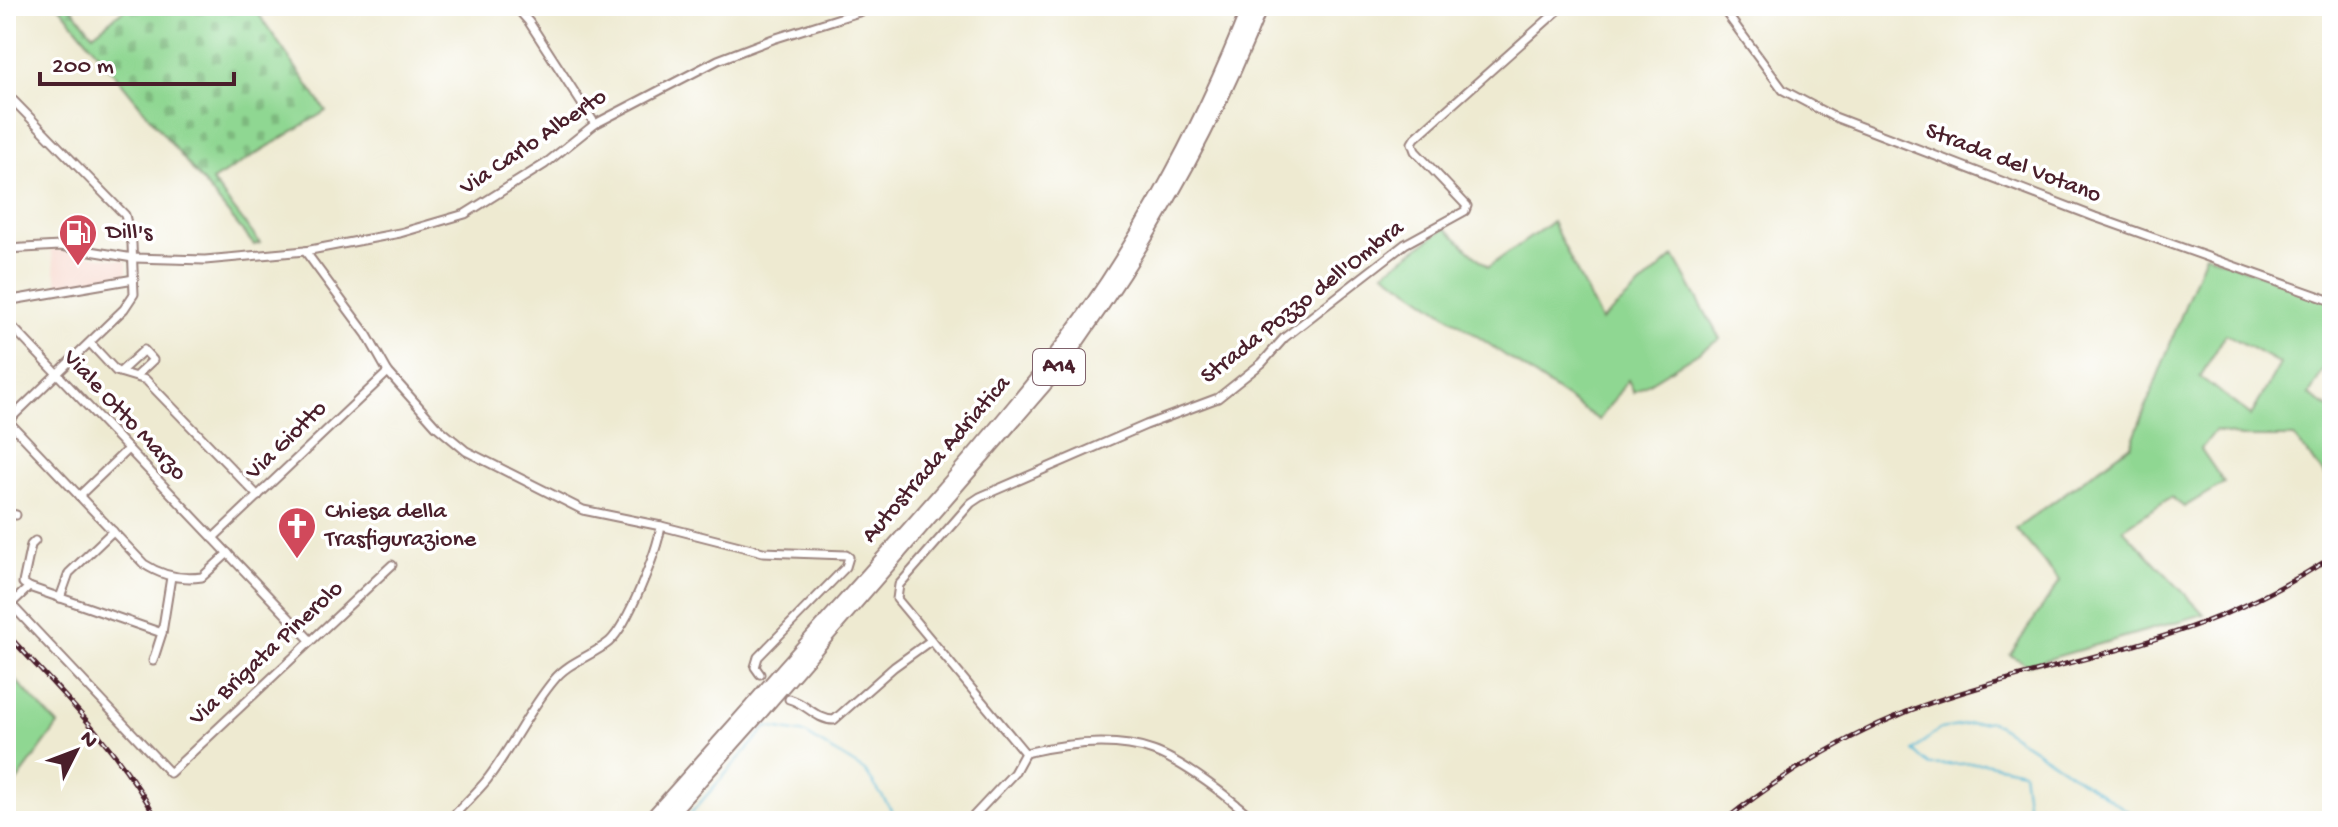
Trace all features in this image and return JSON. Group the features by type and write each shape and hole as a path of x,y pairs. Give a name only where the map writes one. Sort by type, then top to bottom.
{"highway":[{"name":"Autostrada Adriatica","path":"664,821 1042,372 1088,307 1165,184 1235,44 1249,6"},
{"name":"Autostrada Adriatica","path":"783,678 1054,374 1094,320 1188,166 1261,6"},
{"name":"Autostrada Adriatica","path":"649,821 757,708"}],"street":[{"path":"515,6 529,22 595,124"},
{"name":"Via Carlo Alberto","path":"6,249 60,246 133,258 205,260 305,251 400,233 465,214 545,164 595,124 718,60 878,6"},
{"name":"Strada Pozzo dell'Ombra","path":"1025,753 897,599 899,585 971,503 1017,479 1218,398 1262,363 1284,338 1405,244 1465,211 1467,206 1415,151 1412,143 1563,6"},
{"name":"Strada del Votano","path":"1721,6 1776,83 1794,98 1832,116 2013,186 2332,301"},
{"path":"6,93 125,215 134,279 133,298 7,422 144,564 171,577 202,577 228,553"},
{"path":"305,251 367,335 388,372 427,417 466,451 583,510 763,552 849,557 846,567 758,657 755,667 760,674"},
{"path":"6,301 134,279"},
{"name":"Viale Otto Marzo","path":"6,320 311,641"},
{"path":"90,343 116,371 146,380 258,496"},
{"path":"120,372 144,350 153,360 136,376"},
{"name":"Via Giotto","path":"213,538 388,372"},
{"path":"79,496 128,449"},
{"path":"6,513 16,515"},
{"path":"448,821 487,780 553,681 571,665 607,644 615,635 658,541 661,526"},
{"path":"60,598 69,573 113,531"},
{"path":"35,541 31,545 23,583 162,633"},
{"name":"Via Brigata Pinerolo","path":"8,602 170,773 392,565"},
{"path":"153,661 162,633 171,577"},
{"path":"8,602 29,587"},
{"path":"789,699 804,705 823,719 834,720 894,667 930,641"},
{"path":"969,821 1014,773 1025,753 1051,746 1118,743 1156,752 1217,790 1255,821"}],"shaded area":[{"name":"Dill's","path":"51,249 127,261 127,273 58,286"}],"green space":[{"path":"59,6 70,6 93,34 125,6 253,6 326,111 212,181 260,243 254,245"},
{"path":"1552,222 1601,321 1674,256 1720,339 1634,392 1628,380 1599,420 1384,272 1445,228 1488,267"},
{"path":"2205,254 2332,300 2332,354 2309,395 2329,408 2332,405 2332,484 2294,437 2241,437 2215,431 2201,449 2224,483 2184,507 2171,497 2123,529 2204,614 2028,665 2010,655 2060,581 2016,529 2131,445","holes":["2226,334 2280,364 2251,416 2200,377"]},
{"path":"6,670 58,725 6,796"}],"waterway":[{"path":"2027,821 2023,771 1984,763 1930,765 1913,751 1940,729 1991,721 2143,821"},
{"path":"684,821 767,727 806,734 865,771 899,821"}],"railway":[{"path":"1724,821 1767,788 1813,759 1861,732 1911,710 1989,684 2187,629 2253,601 2332,557"},
{"path":"6,633 107,745 158,821"}],"place":[{"name":"Dill's","path":"78,267"},
{"name":"Chiesa della Trasfigurazione","path":"297,560"}]}
